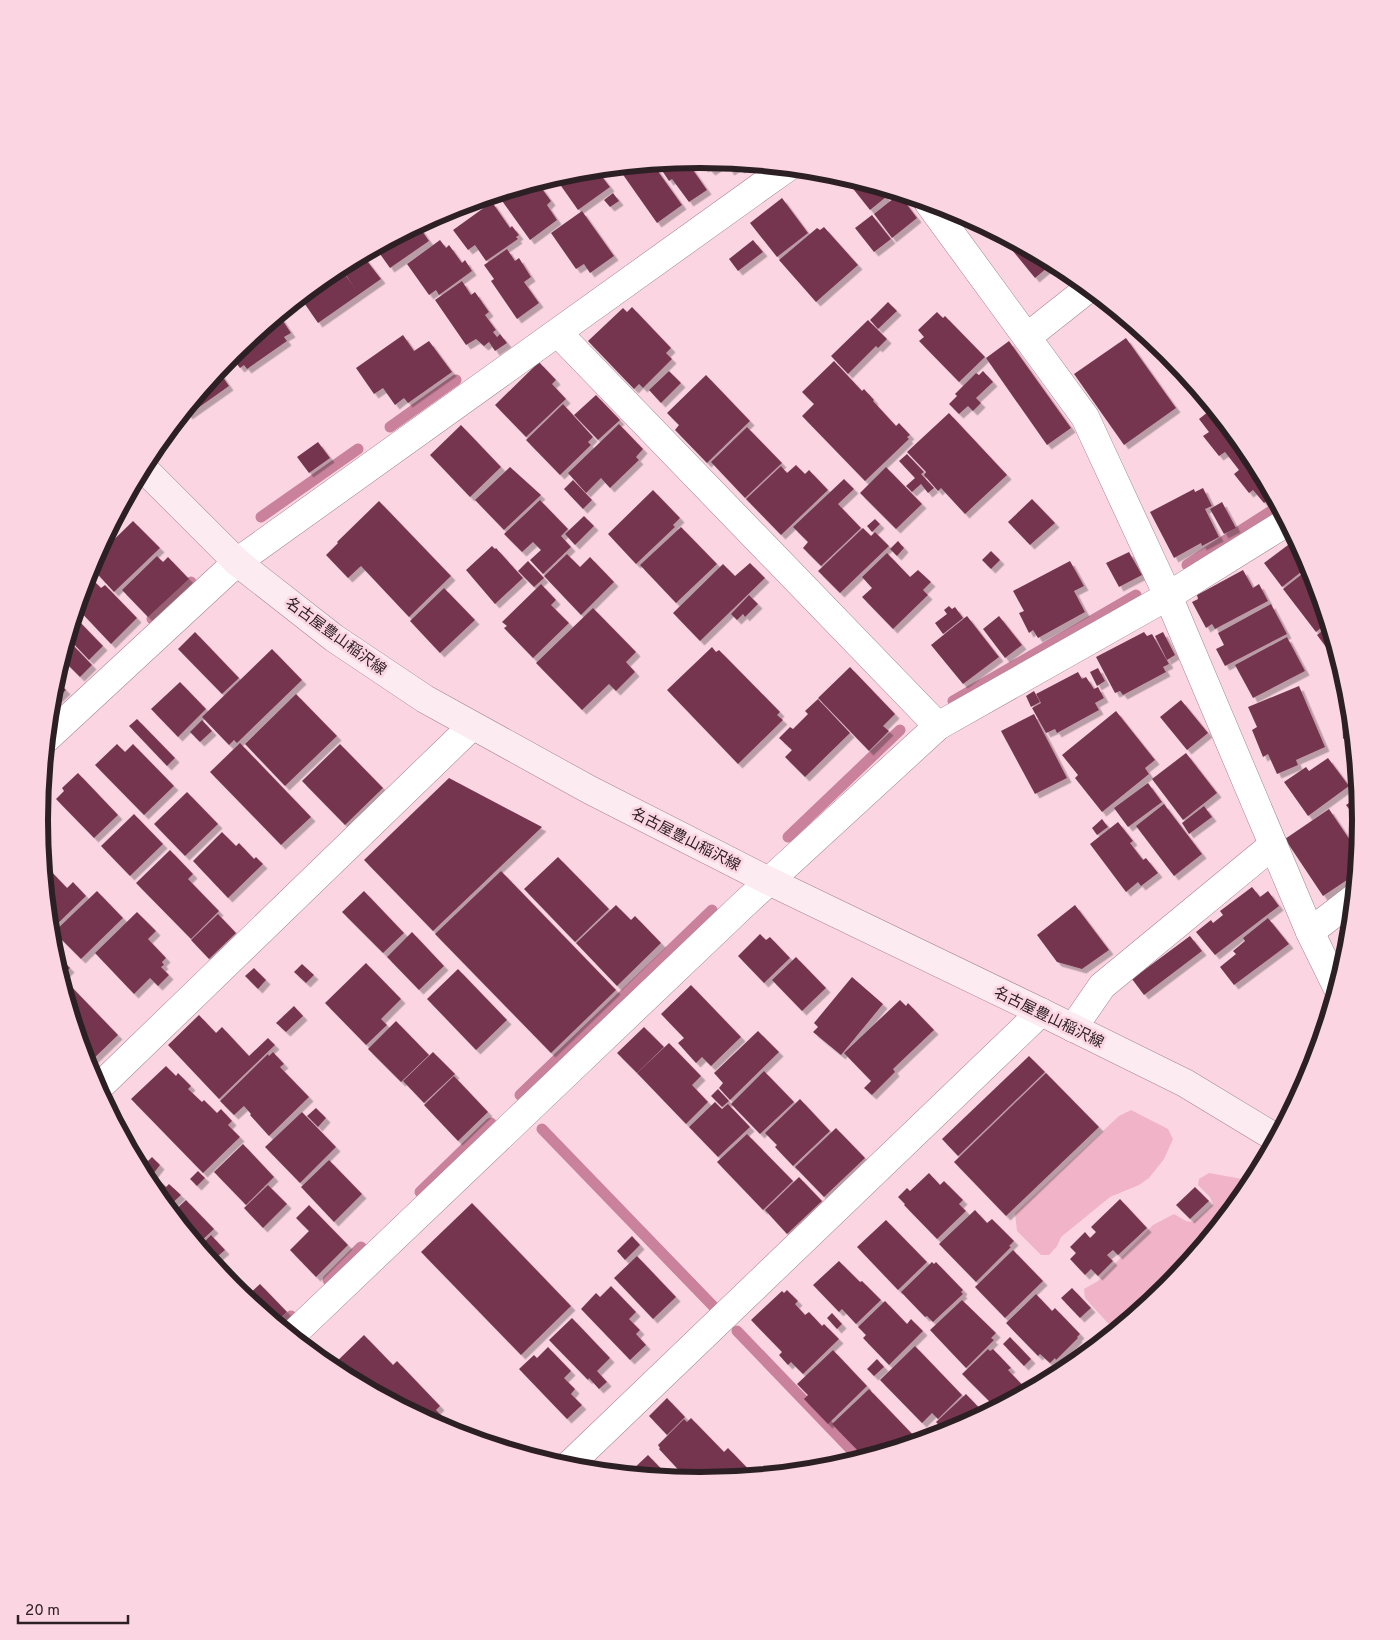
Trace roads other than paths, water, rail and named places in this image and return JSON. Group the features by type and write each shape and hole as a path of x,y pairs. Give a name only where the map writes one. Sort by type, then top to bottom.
{"main road":[{"name":"名古屋豊山稲沢線","path":"148,473 237,562 334,638 425,699 590,790 769,881 1041,1012 1185,1084 1271,1135"}],"street":[{"path":"54,732 237,562 780,173"},
{"path":"935,211 1085,417 1168,596 1310,932 1333,978"},
{"path":"1027,337 1084,292"},
{"path":"558,332 938,726"},
{"path":"295,1332 769,881 938,726 1168,596 1282,525"},
{"path":"103,1084 472,726"},
{"path":"1072,1028 1102,986 1273,845"},
{"path":"1310,932 1347,903"},
{"path":"574,1460 1041,1012"}],"waterway":[{"path":"390,427 456,380"},
{"path":"261,517 358,449"},
{"path":"1187,565 1273,510"},
{"path":"152,619 191,582"},
{"path":"953,701 1136,595"},
{"path":"788,837 900,730"},
{"path":"520,1095 712,910"},
{"path":"420,1192 491,1123"},
{"path":"542,1129 713,1306"},
{"path":"328,1280 361,1247"},
{"path":"284,1322 291,1316"},
{"path":"737,1331 855,1453"}]}
